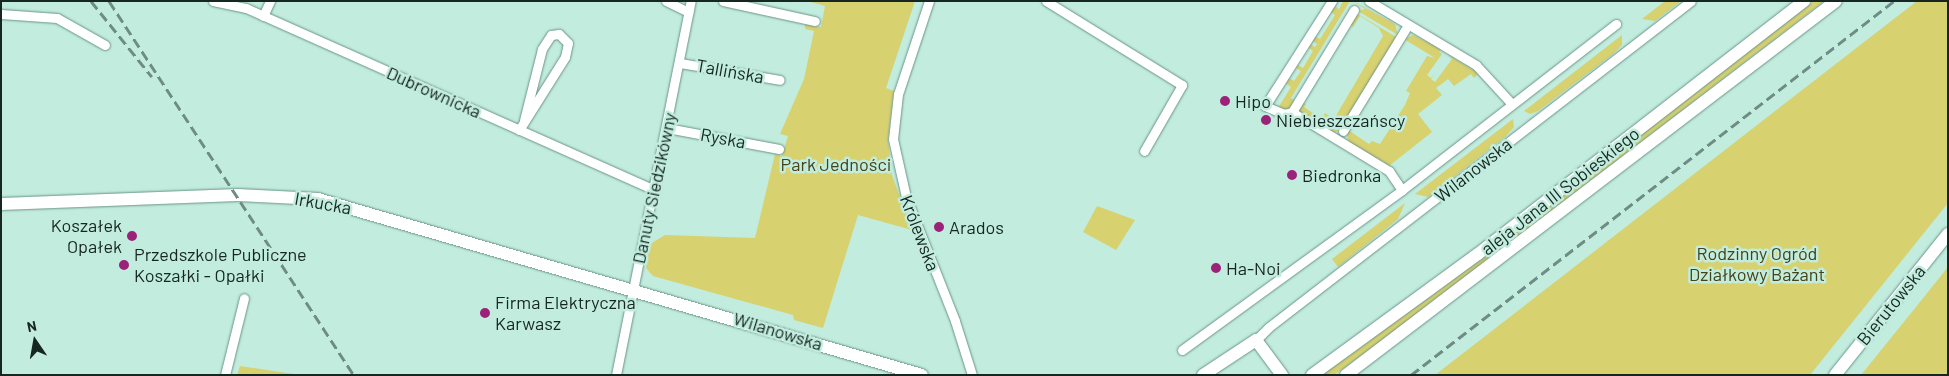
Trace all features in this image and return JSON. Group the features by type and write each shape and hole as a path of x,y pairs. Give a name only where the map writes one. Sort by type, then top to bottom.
{"street":[{"name":"Dubrownicka","path":"213,1 231,3 263,16 654,190"},
{"path":"263,16 270,1"},
{"path":"666,1 689,12"},
{"name":"Danuty Siedzikówny","path":"616,375 692,1"},
{"path":"723,1 815,21"},
{"name":"Królewska","path":"928,1 898,94 893,139 906,197 955,321 972,375"},
{"path":"1046,1 1182,85 1144,151"},
{"path":"1332,1 1265,106 1284,114 1292,112 1354,10"},
{"path":"1369,1 1476,65 1512,104"},
{"name":"Wilanowska","path":"1203,375 1256,340 1291,310 1691,1"},
{"name":"aleja Jana III Sobieskiego","path":"1312,375 1478,254 1804,1"},
{"name":"aleja Jana III Sobieskiego","path":"1346,375 1521,245 1836,1"},
{"path":"1,14 57,18 105,45"},
{"path":"1182,350 1402,190 1616,24"},
{"path":"1344,131 1408,25"},
{"path":"519,130 565,57 568,43 559,34 551,35 542,49 524,120"},
{"name":"Tallińska","path":"680,62 780,80"},
{"path":"1292,112 1389,172 1402,190"},
{"name":"Ryska","path":"667,128 779,149"},
{"name":"Irkucka","path":"1,204 238,195 318,199 634,288"},
{"name":"Bierutowska","path":"1835,375 1948,234"},
{"name":"Wilanowska","path":"634,288 922,375"},
{"path":"224,375 244,298"},
{"path":"1256,340 1282,375"}],"green space":[{"name":"Park Jedności","path":"807,1 915,1 886,88 894,91 888,140 892,175 912,230 858,215 823,328 794,320 793,315 653,276 646,268 650,244 665,235 755,238 775,154 782,156 788,136 780,134 804,79 814,31 805,29 805,24 821,27 825,6"},
{"path":"1343,1 1350,1 1291,98 1295,101 1290,110 1278,108 1291,87 1284,82 1287,77 1294,81 1301,71 1294,67 1296,64 1303,68 1313,51 1306,46 1308,43 1315,47 1317,44 1310,39 1313,35 1320,39 1335,15 1328,10 1332,4 1339,9"},
{"path":"1353,1 1395,24 1398,35 1358,11 1365,9"},
{"path":"1665,1 1681,1 1655,21 1642,19"},
{"path":"1814,1 1824,1 1391,334 1334,375 1322,375 1481,259"},
{"name":"Rodzinny Ogród Działkowy Bażant","path":"1917,1 1948,1 1948,203 1810,375 1435,375"},
{"path":"1356,13 1396,37 1341,128 1323,117 1325,113 1334,119 1383,36 1379,28 1360,16 1353,27 1349,25"},
{"path":"1413,35 1441,49 1439,52 1442,54 1427,75 1431,78 1435,73 1431,79 1435,82 1452,59 1448,55 1479,73 1474,78 1471,74 1454,86 1448,79 1436,88 1442,95 1418,114 1432,132 1389,166 1349,142 1348,130 1369,144 1372,141 1380,144 1405,105 1410,93 1406,91 1427,56 1435,58 1404,39"},
{"path":"1622,35 1622,45 1613,54 1538,111 1530,114 1524,111"},
{"path":"1302,102 1306,104 1304,107 1339,131 1332,133 1298,111"},
{"path":"1513,119 1514,127 1505,137 1428,197 1415,194"},
{"path":"1405,203 1398,219 1338,267 1332,259"},
{"path":"1097,206 1135,220 1116,250 1083,232"},
{"path":"1948,267 1948,375 1861,375 1920,302"},
{"path":"240,366 300,375 237,375"}],"railway":[{"path":"91,1 152,77"},
{"path":"109,1 354,375"},
{"path":"1411,375 1894,1"}],"place":[{"name":"Hipo","path":"1225,101"},
{"name":"Niebieszczańscy","path":"1266,120"},
{"name":"Biedronka","path":"1292,175"},
{"name":"Arados","path":"939,227"},
{"name":"Koszałek Opałek","path":"132,236"},
{"name":"Przedszkole Publiczne Koszałki - Opałki","path":"124,265"},
{"name":"Ha-Noi","path":"1216,268"},
{"name":"Firma Elektryczna Karwasz","path":"485,313"}]}
